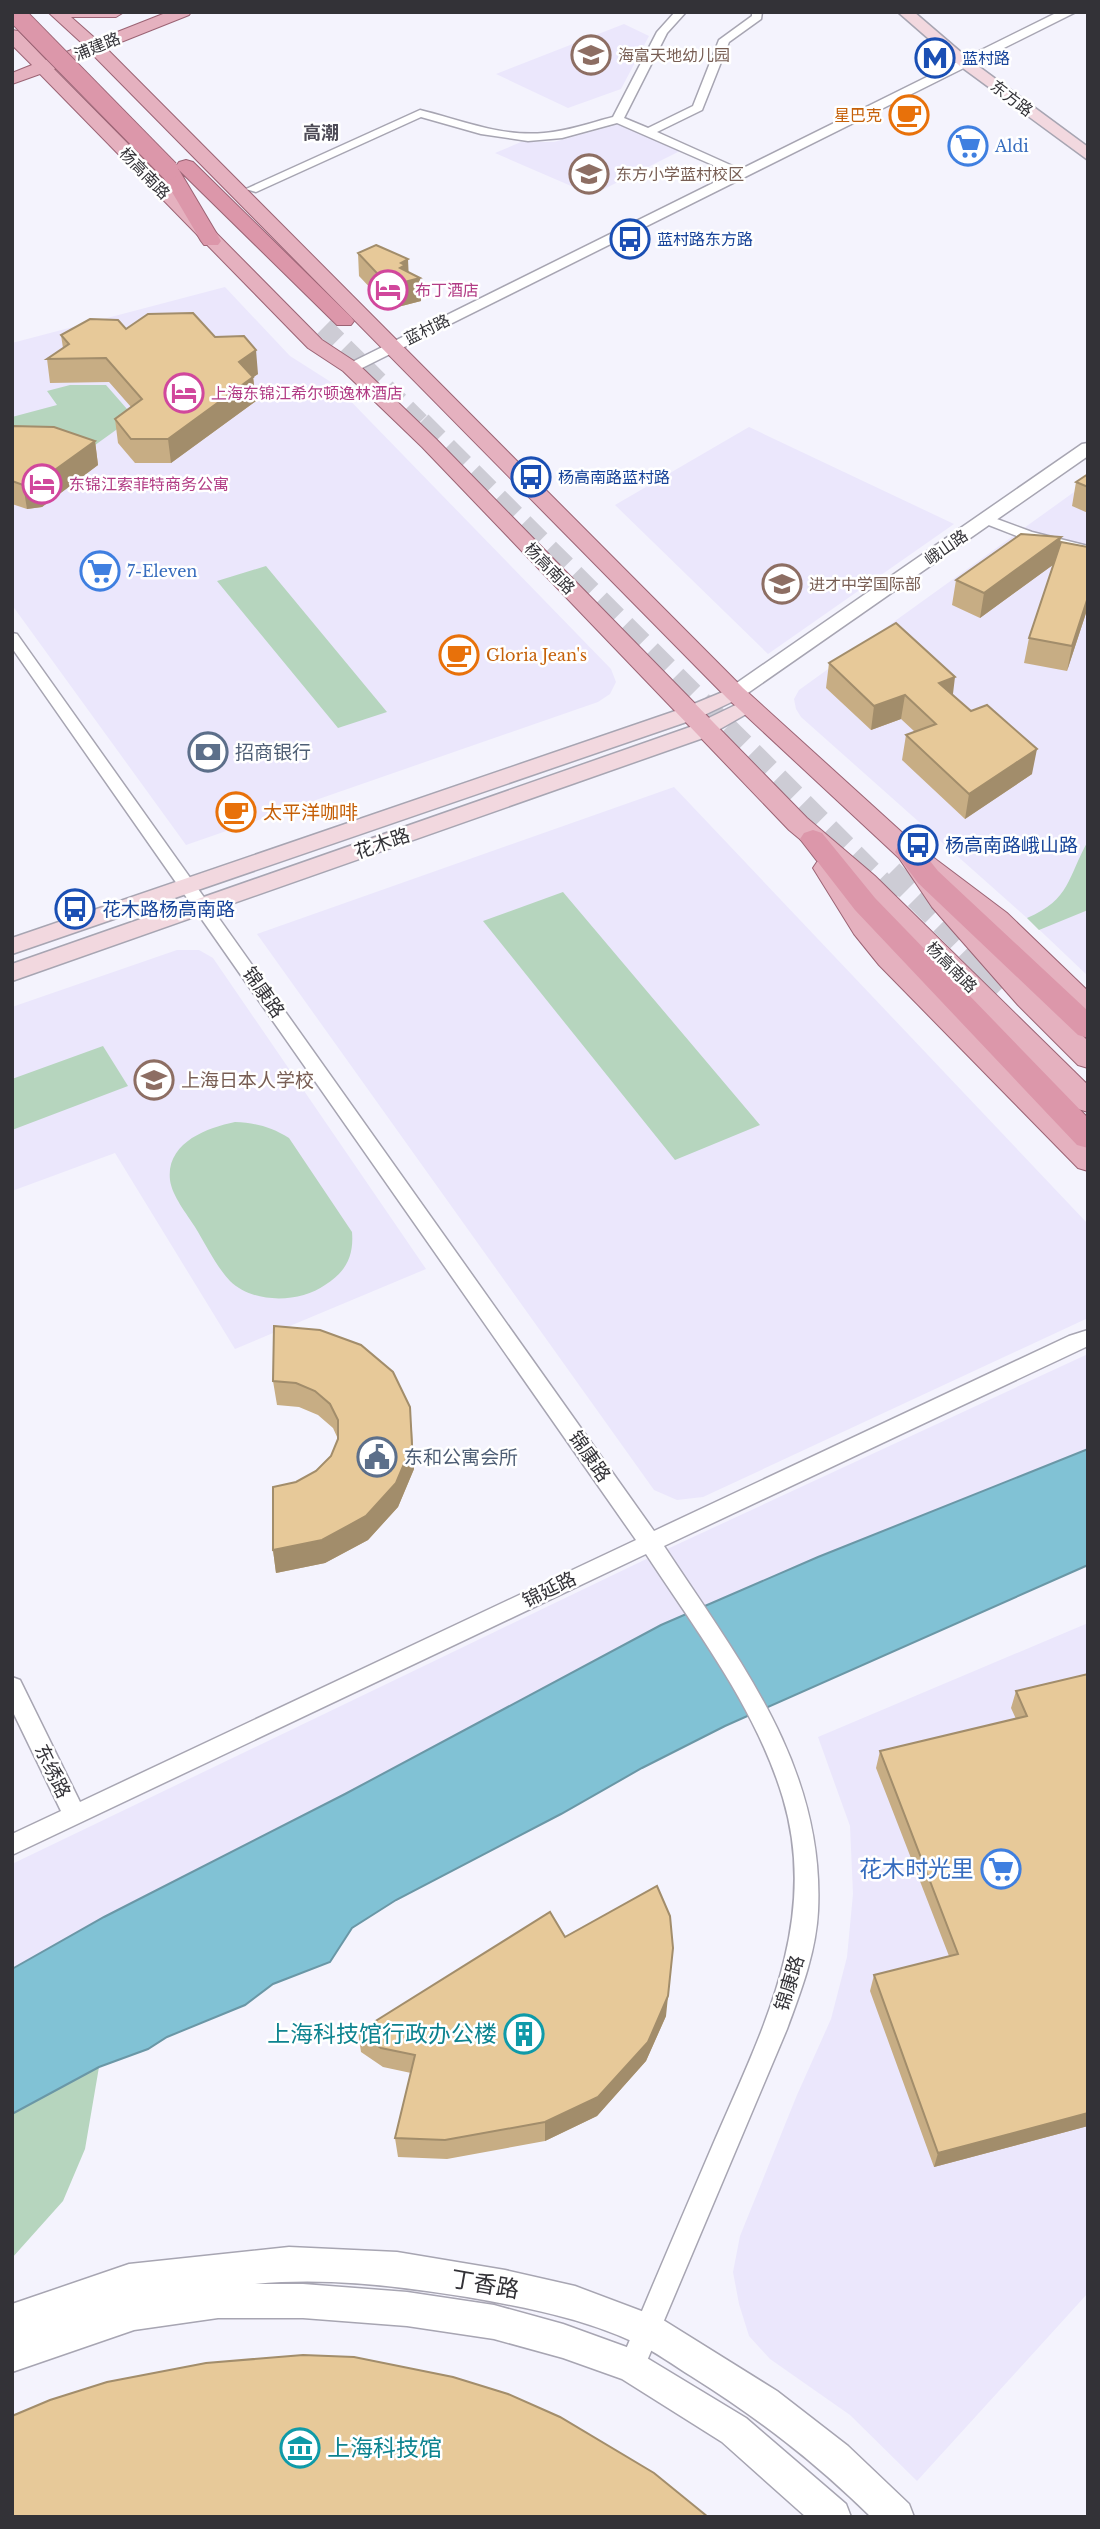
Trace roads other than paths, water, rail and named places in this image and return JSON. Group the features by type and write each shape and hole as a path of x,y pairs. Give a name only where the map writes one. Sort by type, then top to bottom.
{"highway":[{"name":"杨高南路","path":"14,12 177,168 345,321"},
{"name":"杨高南路","path":"36,12 324,327"},
{"path":"177,168 273,229"},
{"path":"177,168 211,241"},
{"path":"813,839 865,904 1088,1137"},
{"path":"908,852 928,877 1088,1028"}],"main road":[{"name":"杨高南路","path":"56,12 89,41 741,699 908,852 941,901 1028,998 1088,1058"},
{"path":"72,12 116,12"},
{"name":"浦建路","path":"12,79 38,61 89,41 146,19 183,12"},
{"name":"东方路","path":"905,12 1088,142"},
{"name":"东方路","path":"923,12 972,60 1088,155"},
{"path":"117,70 127,48 146,19"},
{"name":"杨高南路","path":"12,35 211,241 315,344 350,367 429,443 813,839 866,882 1088,1102"},
{"name":"浦建路","path":"12,63 38,61"},
{"path":"12,86 40,87 70,94"},
{"name":"花木路","path":"12,973 203,906 698,720 741,699"},
{"name":"花木路","path":"12,946 189,885 698,720"},
{"path":"813,839 830,876 863,928 888,959 1088,1161"},
{"path":"908,852 998,919 1088,1007"}],"street":[{"path":"618,119 662,32 681,12"},
{"path":"649,132 698,108 724,40 757,17 757,12"},
{"name":"蓝村路","path":"350,367 1069,12"},
{"path":"253,189 420,113 467,127 523,137 550,137 618,119 742,174"},
{"name":"峨山路","path":"741,699 774,684 1088,448"},
{"name":"峨山路","path":"993,522 1088,463"},
{"path":"993,522 1088,550"},
{"name":"锦康路","path":"12,637 649,1541 755,1703 776,1747 795,1800 806,1858 806,1913 796,1970 775,2029 632,2366"},
{"name":"锦延路","path":"12,1844 649,1541 1076,1341 1088,1338"},
{"name":"东绣路","path":"12,1688 75,1816"},
{"name":"丁香路","path":"12,2321 129,2281 289,2264 397,2269 505,2287 575,2303 648,2330 765,2403 836,2458 897,2517"},
{"name":"丁香路","path":"12,2355 134,2313 218,2301 303,2301 407,2309 494,2322 563,2341 632,2366 734,2430 833,2517"}],"water":[{"path":"1088,1449 1088,1565 725,1726 642,1768 561,1814 396,1900 352,1928 330,1962 273,1984 245,2005 167,2037 148,2049 99,2067 12,2114 12,1969 104,1917 345,1794 661,1625 818,1557"}],"tunnel":[{"path":"324,327 422,424"},
{"path":"420,423 900,902"},
{"path":"891,872 1008,989"}],"place":[{"name":"海富天地幼儿园","path":"591,55"},
{"name":"蓝村路","path":"935,58"},
{"name":"星巴克","path":"909,115"},
{"name":"Aldi","path":"968,146"},
{"name":"东方小学蓝村校区","path":"589,174"},
{"name":"蓝村路东方路","path":"630,239"},
{"name":"布丁酒店","path":"388,290"},
{"name":"上海东锦江希尔顿逸林酒店","path":"184,393"},
{"name":"杨高南路蓝村路","path":"531,477"},
{"name":"东锦江索菲特商务公寓","path":"42,484"},
{"name":"7-Eleven","path":"100,571"},
{"name":"进才中学国际部","path":"782,584"},
{"name":"Gloria Jean's","path":"459,655"},
{"name":"招商银行","path":"208,752"},
{"name":"太平洋咖啡","path":"236,812"},
{"name":"杨高南路峨山路","path":"918,845"},
{"name":"花木路杨高南路","path":"75,909"},
{"name":"上海日本人学校","path":"154,1080"},
{"name":"东和公寓会所","path":"377,1457"},
{"name":"花木时光里","path":"1001,1869"},
{"name":"上海科技馆行政办公楼","path":"524,2034"},
{"name":"上海科技馆","path":"300,2448"}],"district":[{"name":"高潮","path":"321,133"}]}
